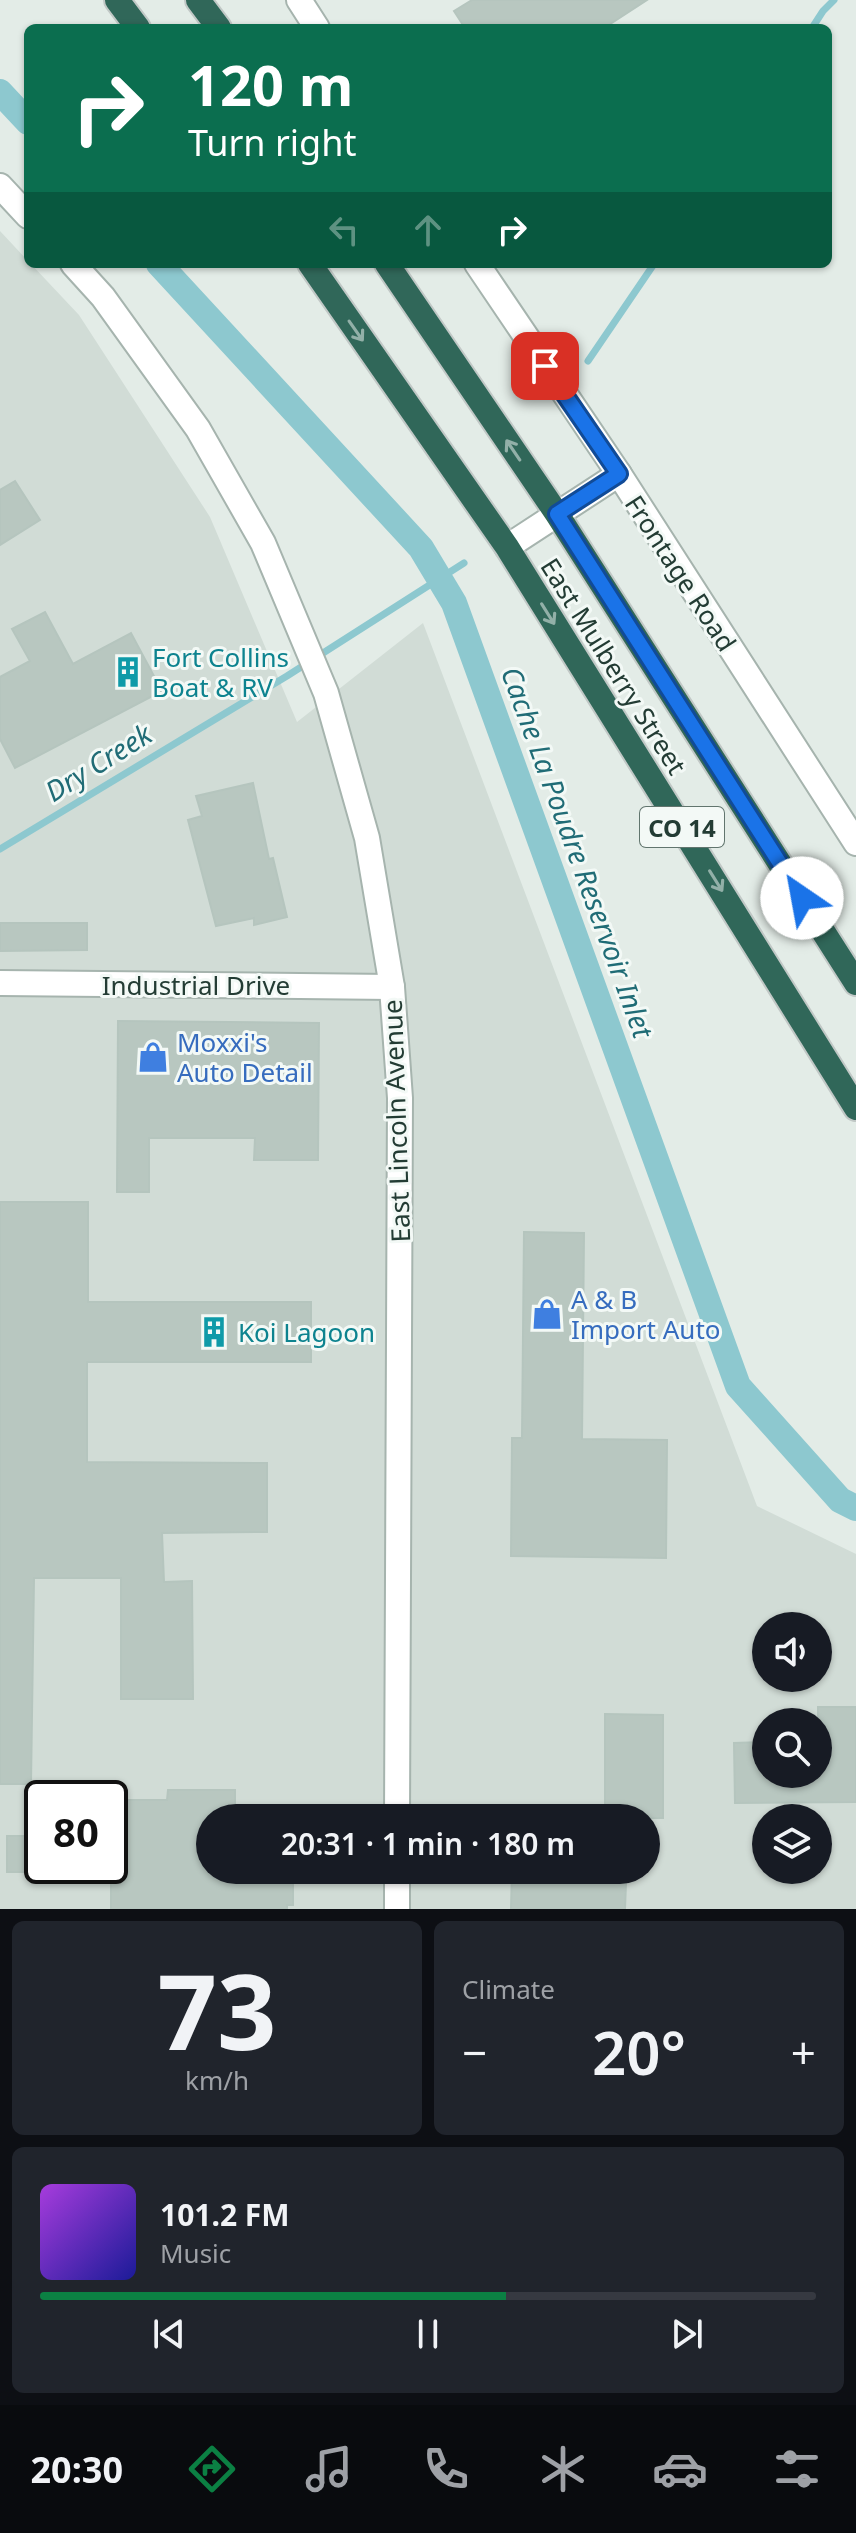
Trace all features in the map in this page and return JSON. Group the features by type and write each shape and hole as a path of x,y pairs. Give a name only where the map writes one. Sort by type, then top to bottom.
{"highway":[{"path":"117,0 135,24"},
{"path":"198,0 216,24"},
{"name":"East Mulberry Street","path":"313,268 507,547 856,1108"},
{"name":"East Mulberry Street","path":"390,268 557,514 856,983"}],"street":[{"path":"299,0 314,24"},
{"path":"0,186 24,212"},
{"name":"East Lincoln Avenue","path":"77,268 103,297 198,429 263,543 326,693 367,838 392,987 400,1098 397,1804"},
{"name":"Frontage Road","path":"480,268 619,474 856,843"},
{"path":"507,547 619,474"},
{"name":"Industrial Drive","path":"0,983 392,987"},
{"path":"397,1884 397,1909"}],"shaded area":[{"path":"0,231 24,257 24,268 35,268 79,315 210,517 297,722 423,623 757,1506 856,1554 856,1909 0,1909"}],"building":[{"path":"472,0 647,0 610,24 462,24 454,11"},
{"path":"15,481 40,520 0,545 0,490"},
{"path":"45,612 73,664 131,633 162,691 15,768 0,739 0,677 30,661 12,629"},
{"path":"253,783 269,859 273,858 287,917 254,925 254,918 216,926 188,820 202,816 196,796"},
{"path":"0,923 87,923 87,950 0,951"},
{"path":"118,1021 319,1023 318,1160 254,1160 255,1138 149,1138 149,1192 117,1192"},
{"path":"0,1202 88,1202 88,1302 311,1302 311,1362 87,1362 87,1462 267,1463 267,1532 162,1533 164,1582 192,1581 193,1699 121,1699 121,1578 34,1578 31,1780 24,1780 24,1784 0,1784"},
{"path":"524,1232 584,1233 582,1439 667,1440 666,1558 511,1556 512,1438 522,1438"},
{"path":"856,1707 856,1802 735,1803 734,1743 752,1742 752,1788 832,1788 832,1708 818,1708"},
{"path":"605,1714 663,1715 663,1818 660,1818 660,1804 605,1804"},
{"path":"168,1790 235,1790 235,1804 196,1804 196,1884 293,1884 293,1905 287,1905 287,1909 111,1909 111,1884 128,1884 128,1800 167,1800"},
{"path":"7,1836 24,1836 24,1872 7,1872"},
{"path":"512,1884 626,1884 625,1909 511,1909"}],"waterway":[{"name":"Dry Creek","path":"815,24 834,0"},
{"name":"Cache La Poudre Reservoir Inlet","path":"0,92 24,118"},
{"name":"Cache La Poudre Reservoir Inlet","path":"163,268 421,548 454,603 738,1386 840,1500 856,1508"},
{"name":"Dry Creek","path":"588,361 651,268"},
{"name":"Dry Creek","path":"0,849 287,676 464,563"}],"place":[{"name":"Fort Collins Boat & RV","path":"128,672"},
{"name":"Moxxi's Auto Detail","path":"153,1057"},
{"name":"A & B Import Auto","path":"547,1314"},
{"name":"Koi Lagoon","path":"214,1332"}],"route":[{"path":"545,366 619,474 557,514 802,898"}]}
